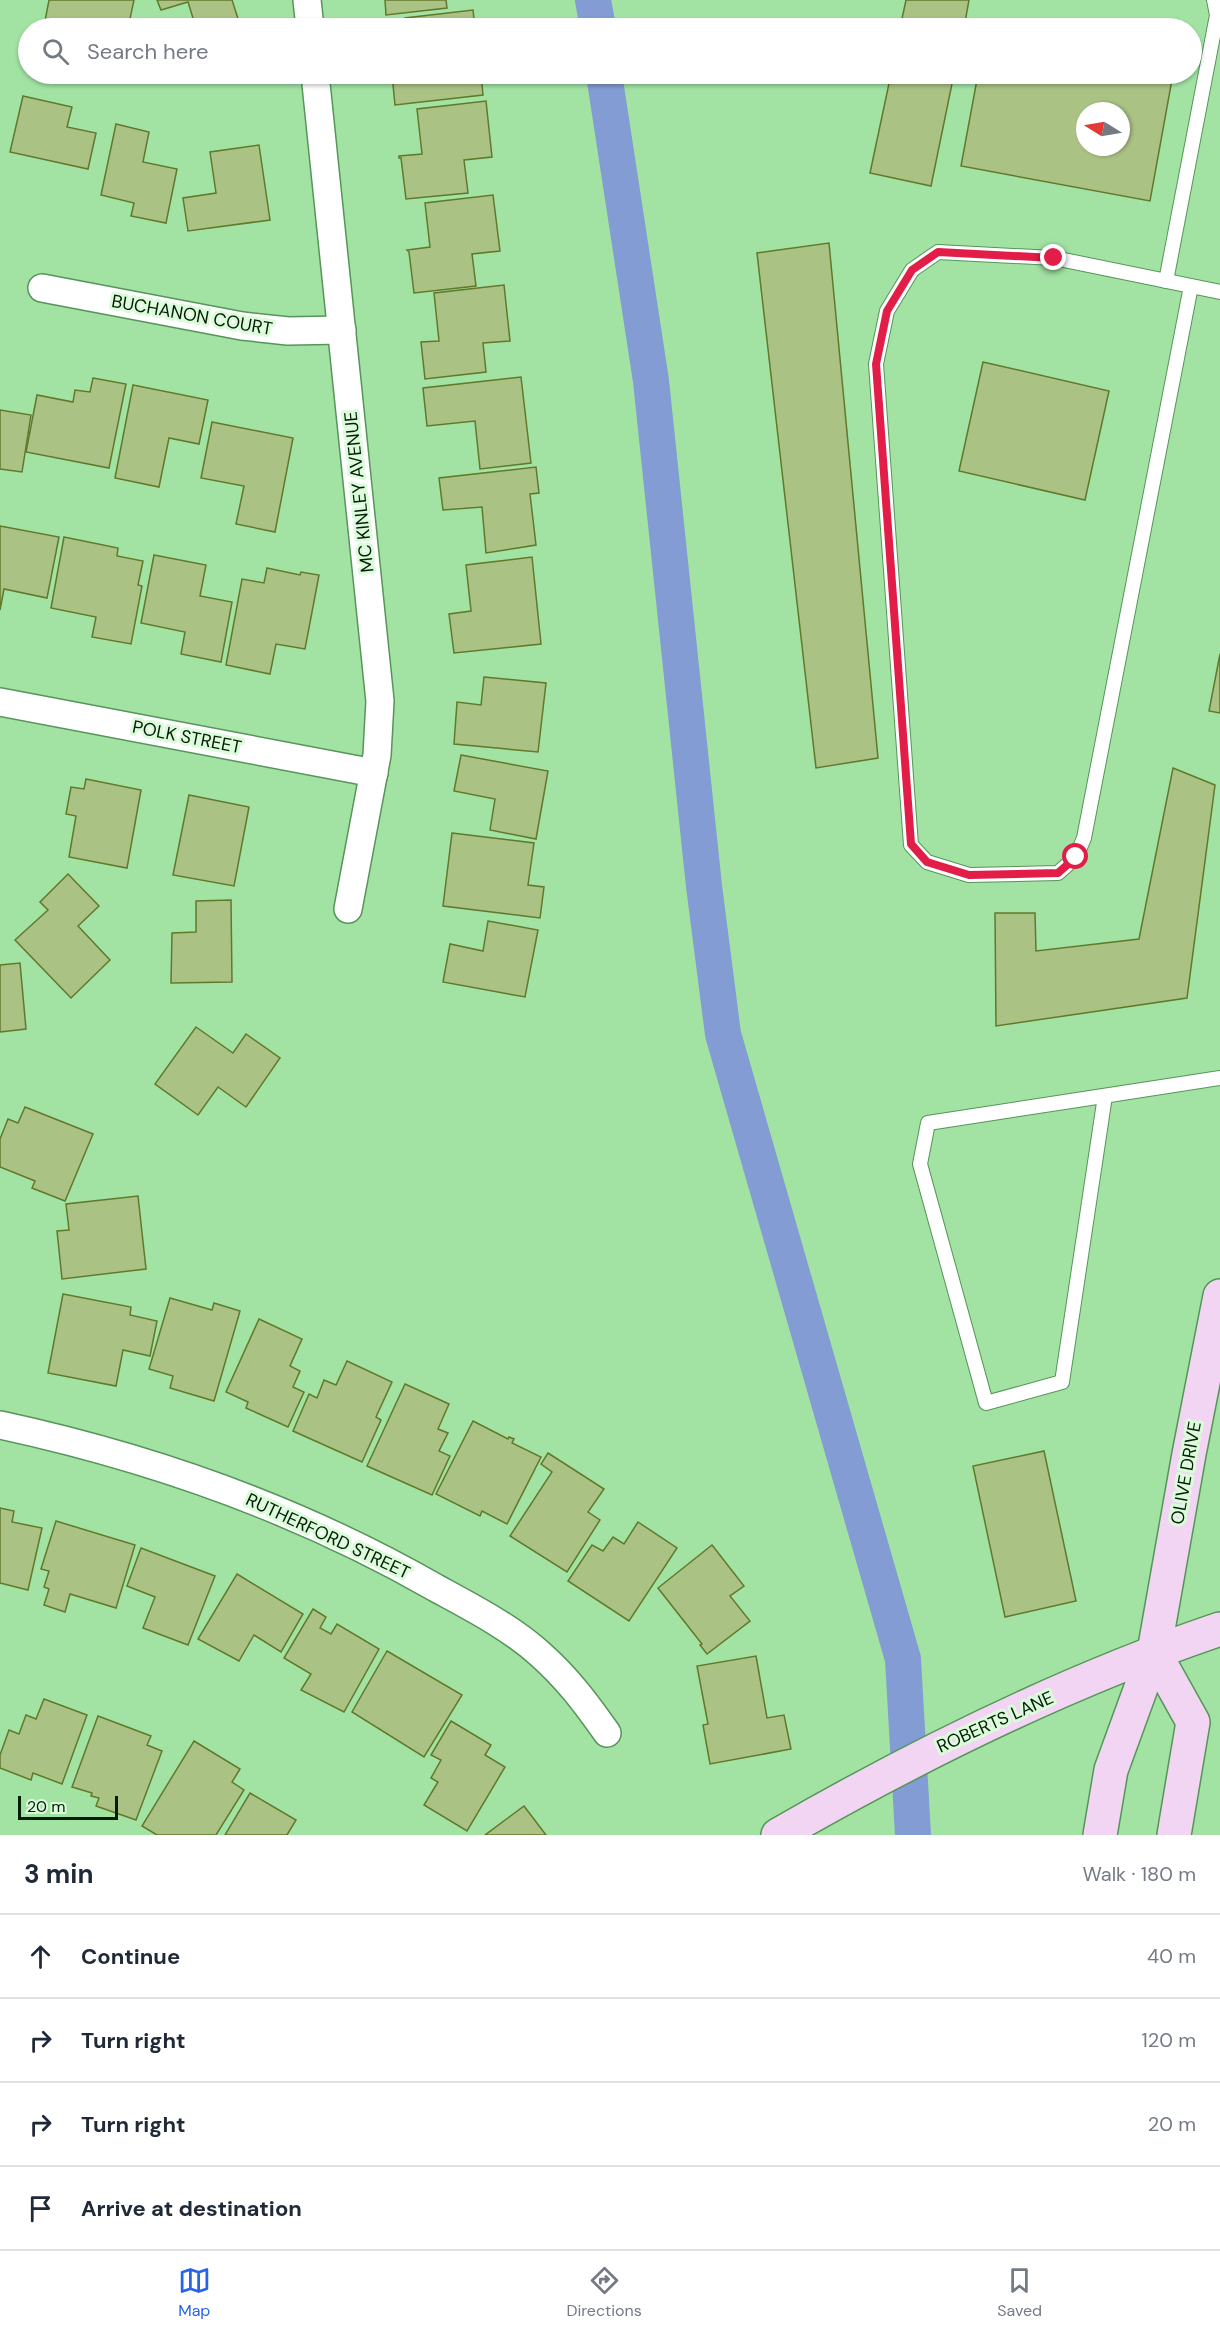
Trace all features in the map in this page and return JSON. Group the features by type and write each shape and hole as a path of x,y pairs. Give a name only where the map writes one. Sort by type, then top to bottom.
{"main road":[{"name":"OLIVE DRIVE","path":"1100,1835 1111,1770 1154,1652 1220,1296"},
{"name":"ROBERTS LANE","path":"778,1835 951,1740 1154,1652 1220,1629"},
{"path":"1154,1652 1193,1722 1174,1835"}],"street":[{"path":"308,0 309,18"},
{"name":"MC KINLEY AVENUE","path":"316,84 380,701 374,773 348,909"},
{"name":"BUCHANON COURT","path":"42,288 242,326 288,331 342,330"},
{"name":"POLK STREET","path":"0,702 374,773"},
{"name":"RUTHERFORD STREET","path":"0,1425 116,1453 213,1484 307,1522 399,1566 488,1617 538,1652 576,1689 607,1733"}],"lane":[{"path":"1166,281 1217,15 1214,0"},
{"path":"1191,286 1086,826 1076,857 1058,873 969,875 927,862 911,844 903,740 876,364 887,311 912,270 938,252 1054,258 1166,281 1191,286 1220,292"},
{"path":"1104,1096 1062,1382 986,1402 920,1164 928,1123 1220,1078"}],"building":[{"path":"49,0 134,0 130,18 46,18"},
{"path":"157,0 232,0 238,18 193,18 188,2 161,10"},
{"path":"385,0 446,0 447,8 386,15"},
{"path":"906,0 969,0 966,18 902,18"},
{"path":"473,10 474,18 405,18"},
{"path":"393,84 482,84 483,95 395,105"},
{"path":"889,84 952,84 931,186 870,173"},
{"path":"976,84 1171,84 1150,201 961,166"},
{"path":"23,96 72,107 67,127 96,133 88,169 10,152"},
{"path":"486,101 492,157 464,160 468,193 406,199 399,156 422,154 417,109"},
{"path":"116,124 149,132 143,162 177,169 166,223 131,216 134,203 101,195"},
{"path":"259,145 270,220 188,231 183,198 216,193 210,152"},
{"path":"493,195 500,251 472,254 476,286 414,293 407,250 430,247 425,203"},
{"path":"829,243 878,758 816,768 757,253"},
{"path":"504,285 510,341 483,343 486,372 425,379 421,342 439,341 434,293"},
{"path":"983,362 1109,391 1085,500 959,471"},
{"path":"521,377 531,463 480,469 475,421 427,426 423,388"},
{"path":"93,378 126,384 109,468 26,452 37,395 73,402 75,390 90,392"},
{"path":"133,385 208,400 199,444 169,438 159,487 115,478"},
{"path":"0,410 31,415 22,472 0,469"},
{"path":"212,422 293,438 275,532 236,524 244,486 201,478"},
{"path":"536,467 539,493 530,494 536,545 486,553 482,507 443,510 439,478"},
{"path":"0,526 59,537 47,598 4,589 0,610"},
{"path":"64,537 118,548 117,556 143,561 138,585 142,586 131,644 92,637 96,617 51,608"},
{"path":"154,555 206,565 200,596 232,602 221,662 181,654 185,632 141,623"},
{"path":"532,557 541,644 454,653 449,614 471,611 466,565"},
{"path":"267,568 300,575 301,572 319,575 305,649 276,644 270,674 226,665 242,579 264,583"},
{"path":"1220,654 1220,713 1209,711"},
{"path":"484,677 546,683 538,752 454,744 457,702 481,705"},
{"path":"461,755 548,771 536,839 490,830 495,799 454,791"},
{"path":"1173,768 1215,785 1187,998 996,1026 995,913 1035,913 1036,951 1139,939"},
{"path":"86,779 141,790 127,868 69,857 76,816 66,814 71,787 84,789"},
{"path":"189,795 249,807 234,886 173,875"},
{"path":"452,833 534,843 528,885 544,887 540,918 443,906"},
{"path":"68,874 99,906 78,926 110,960 71,998 15,940 48,910 40,902"},
{"path":"231,900 232,982 171,983 172,933 196,932 196,901"},
{"path":"488,921 538,930 525,997 443,982 450,944 483,951"},
{"path":"20,963 26,1029 0,1032 0,965"},
{"path":"196,1027 233,1053 246,1034 280,1058 246,1107 218,1087 198,1115 155,1084"},
{"path":"25,1107 93,1134 65,1201 32,1188 35,1181 0,1167 0,1139 8,1119 18,1123"},
{"path":"138,1196 146,1269 62,1279 57,1231 69,1230 66,1204"},
{"path":"63,1294 131,1307 130,1315 157,1321 150,1356 123,1350 116,1386 48,1373"},
{"path":"170,1298 212,1310 214,1303 240,1311 214,1401 170,1388 173,1376 149,1369"},
{"path":"259,1319 302,1339 290,1366 300,1371 293,1387 304,1392 288,1427 246,1408 248,1402 226,1392"},
{"path":"347,1361 392,1382 376,1417 381,1420 362,1462 293,1431 309,1394 317,1398 324,1380 336,1385"},
{"path":"405,1384 449,1404 438,1429 448,1433 439,1451 450,1456 432,1495 367,1466"},
{"path":"473,1421 508,1439 509,1437 514,1439 512,1443 541,1457 507,1524 482,1511 480,1516 436,1494"},
{"path":"1044,1451 1076,1601 1005,1617 973,1466"},
{"path":"548,1453 604,1489 588,1512 600,1520 567,1572 510,1536 552,1472 541,1464"},
{"path":"0,1508 14,1511 12,1522 42,1528 28,1590 0,1583"},
{"path":"56,1521 135,1545 116,1608 70,1594 65,1612 44,1605 49,1589 44,1587 49,1571 41,1569"},
{"path":"638,1522 677,1548 629,1621 568,1581 592,1545 603,1551 613,1537 624,1544"},
{"path":"712,1545 744,1586 730,1596 750,1621 707,1654 700,1645 702,1644 658,1588"},
{"path":"141,1548 215,1576 188,1645 143,1628 155,1597 127,1586"},
{"path":"237,1574 303,1614 281,1652 254,1635 239,1661 198,1639"},
{"path":"313,1609 326,1617 320,1628 331,1634 337,1624 379,1649 344,1712 301,1690 311,1674 284,1658"},
{"path":"387,1651 462,1695 424,1757 352,1712"},
{"path":"756,1656 767,1718 784,1715 791,1749 710,1764 703,1725 708,1724 697,1666"},
{"path":"44,1699 87,1715 62,1784 33,1773 31,1780 0,1768 0,1755 9,1730 19,1734 26,1715 36,1719"},
{"path":"98,1716 151,1736 147,1745 162,1751 136,1820 96,1806 99,1798 91,1796 92,1793 72,1787"},
{"path":"451,1721 491,1745 485,1755 505,1767 467,1831 424,1805 438,1782 431,1778 441,1760 431,1755"},
{"path":"194,1741 240,1769 232,1782 244,1790 216,1835 157,1835 142,1826"},
{"path":"250,1793 296,1820 287,1835 225,1835"},
{"path":"524,1806 546,1835 485,1835"}],"waterway":[{"path":"593,0 596,18"},
{"path":"606,84 651,381 704,886 723,1034 903,1659 913,1835"}],"route":[{"path":"1054,258 938,252 912,270 887,311 876,364 911,844 927,862 969,875 1058,873 1076,857"}]}
